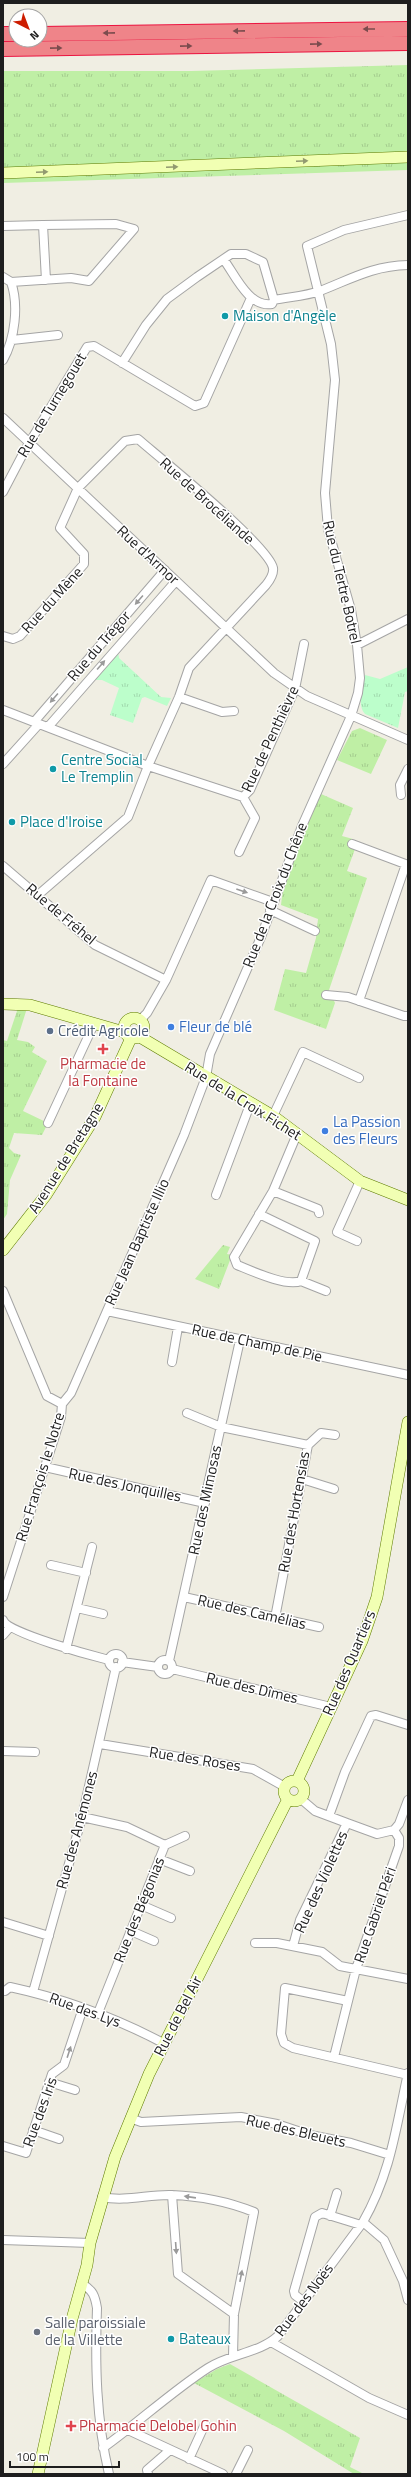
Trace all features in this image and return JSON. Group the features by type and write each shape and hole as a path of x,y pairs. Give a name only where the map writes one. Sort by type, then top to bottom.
{"highway":[{"path":"48,34 408,29"},
{"path":"3,49 408,43"}],"main road":[{"path":"3,173 408,157"},
{"name":"Rue de la Croix Fichet","path":"3,1004 30,1005 132,1036 251,1102 273,1116 360,1181 408,1200"},
{"path":"134,1018 140,1020 144,1028 132,1036 124,1026 127,1020 134,1018"},
{"name":"Avenue de Bretagne","path":"3,1250 46,1195 95,1117 132,1036"},
{"name":"Rue des Quartiers","path":"297,1781 362,1641 377,1597 408,1422"},
{"path":"297,1781 302,1785 304,1791 301,1799 294,1801 288,1799 284,1794 285,1787 291,1782 297,1781"},
{"name":"Rue de Bel Air","path":"38,2474 90,2243 102,2197 130,2118 165,2044 288,1799"}],"street":[{"name":"Rue du Tertre Botrel","path":"351,716 360,679 357,645 351,610 328,529 325,480 335,380 331,344 307,246 344,230 408,215"},
{"path":"3,226 116,224 134,229 89,281 71,278 11,282"},
{"path":"43,225 46,280"},
{"path":"122,363 146,325 167,299 231,254 246,254 263,262 274,300"},
{"path":"224,260 251,298 267,305 272,304 274,300 319,291 346,278 390,266 408,265"},
{"path":"3,276 11,282 15,295 12,340 3,360"},
{"name":"Rue de Turnegouet","path":"3,492 29,443 87,347 94,346 195,406 204,403 251,298"},
{"path":"12,340 58,335"},
{"name":"Rue d'Armor","path":"3,418 274,673 295,689 351,716 408,740"},
{"name":"Rue de Brocéliande","path":"38,895 125,821 179,697 189,668 269,581 273,569 269,558 220,509 138,439 125,441 78,488"},
{"name":"Rue du Mène","path":"3,636 13,640 20,636 84,564 84,554 60,528 78,488"},
{"name":"Rue du Trégor","path":"3,764 165,570"},
{"name":"Rue du Trégor","path":"48,727 176,581"},
{"path":"357,645 408,619"},
{"name":"Rue de Penthièvre","path":"239,852 255,818 243,797 250,790 295,689 304,644"},
{"path":"179,697 222,712 234,711"},
{"path":"3,710 148,766 243,797"},
{"name":"Rue de la Croix du Chêne","path":"206,1077 210,1054 261,937 271,906 302,826 351,716"},
{"path":"401,795 400,786 408,769"},
{"path":"352,844 407,865 359,1001"},
{"name":"Rue de Fréhel","path":"3,866 95,945 166,980"},
{"path":"140,1020 147,1013 166,980 211,880 271,906 315,932"},
{"path":"326,995 348,996 359,1001 408,1016"},
{"path":"48,1123 94,1024"},
{"path":"273,1116 302,1052 359,1078"},
{"name":"Rue Jean Baptiste Illio","path":"62,1404 70,1397 184,1135 206,1077"},
{"path":"216,1195 251,1102"},
{"path":"297,1134 273,1191 234,1257 237,1265 267,1276 296,1283 301,1281 326,1291"},
{"path":"356,1241 337,1232 360,1181"},
{"path":"273,1191 318,1209 319,1213"},
{"path":"259,1214 316,1241 301,1281"},
{"path":"3,1291 48,1396 62,1404"},
{"name":"Rue de Champ de Pie","path":"107,1311 408,1375"},
{"path":"172,1362 178,1327"},
{"name":"Rue des Mimosas","path":"169,1661 240,1340"},
{"name":"Rue François le Notre","path":"3,1597 62,1414 62,1404"},
{"name":"Rue des Hortensias","path":"187,1413 221,1427 308,1445 275,1618"},
{"path":"308,1445 321,1433 335,1436"},
{"name":"Rue des Jonquilles","path":"45,1468 205,1503"},
{"path":"302,1479 334,1489"},
{"path":"66,1649 92,1547"},
{"path":"52,1565 86,1573"},
{"name":"Rue des Camélias","path":"184,1597 319,1628"},
{"path":"77,1608 103,1614"},
{"path":"3,1620 11,1627 66,1649 109,1660 110,1664 158,1667 161,1661 169,1661 172,1670"},
{"path":"3,1635 11,1627"},
{"path":"109,1660 112,1655 118,1654 119,1665"},
{"name":"Rue des Anémones","path":"33,1992 82,1817 119,1665"},
{"name":"Rue des Dîmes","path":"158,1667 163,1674 172,1670 331,1707"},
{"path":"329,1816 345,1772 371,1716 376,1714 408,1725"},
{"name":"Rue des Roses","path":"100,1744 253,1769 285,1787"},
{"path":"3,1751 34,1752"},
{"name":"Rue des Violettes","path":"293,1946 300,1920 347,1822 315,1811 301,1799"},
{"path":"347,1822 377,1834 394,1830 399,1824 408,1800"},
{"name":"Rue des Bégonias","path":"82,1817 127,1827 165,1845 98,2013"},
{"name":"Rue Gabriel Péri","path":"334,2057 356,1969 399,1846 399,1838 394,1830"},
{"path":"165,1845 185,1836"},
{"path":"159,1859 190,1871"},
{"path":"141,1906 171,1918"},
{"path":"3,1922 49,1936"},
{"path":"130,1931 154,1941"},
{"path":"255,1942 293,1946 322,1952 340,1966 408,1979"},
{"name":"Rue des Lys","path":"4,1993 10,1987 33,1992 98,2013 165,2044"},
{"path":"348,2001 285,1988 281,2034 284,2043 293,2048 408,2074"},
{"name":"Rue des Iris","path":"3,2146 26,2153 52,2074 64,2065 83,2008"},
{"name":"Rue des Noës","path":"103,2448 208,2368 233,2356 271,2342 304,2302 362,2223 384,2181 408,2074"},
{"path":"49,2082 75,2090"},
{"name":"Rue des Bleuets","path":"130,2118 141,2122 241,2117 278,2124 310,2135 351,2143 390,2155"},
{"path":"33,2130 59,2139"},
{"path":"330,2216 337,2193"},
{"path":"172,2195 178,2274 234,2314"},
{"path":"102,2197 117,2200 172,2195 238,2206 254,2212 234,2314 233,2356"},
{"path":"304,2302 295,2295 294,2291 315,2217 322,2213 362,2223 384,2240 403,2281 408,2300"},
{"path":"3,2240 90,2243"},
{"path":"82,2284 91,2289 96,2298 96,2382 103,2448 109,2474"},
{"path":"271,2342 369,2398 408,2415"},
{"path":"189,2459 205,2424"},
{"path":"128,2430 223,2474"},
{"path":"148,2474 148,2470 170,2450"},
{"path":"236,2474 248,2450"}],"green space":[{"path":"408,65 408,170 3,183 3,71 191,71"},
{"path":"118,652 119,658 161,697 171,698 167,706 145,697 142,698 133,723 110,715 119,688 102,680 94,680"},
{"path":"408,667 408,691 405,692 398,728 365,714 361,706 361,695 365,675 380,679"},
{"path":"360,728 387,740 371,774 337,760 352,731"},
{"path":"321,794 353,808 342,836 353,839 355,849 347,871 367,878 329,990 335,1003 326,1029 274,1010 285,969 306,973 316,938 318,919 281,905 283,891 291,862 302,834"},
{"path":"19,1005 28,1005 17,1040 28,1042 35,1047 32,1052 47,1061 23,1111 48,1123 42,1135 14,1133 9,1148 14,1153 21,1155 10,1180 7,1214 3,1220 3,1040 7,1041"},
{"path":"223,1245 230,1247 227,1254 232,1255 219,1289 195,1279"},
{"path":"230,2364 360,2438 350,2467 364,2474 354,2474 284,2431 194,2383 217,2369"}],"place":[{"name":"Maison d'Angèle","path":"225,316"},
{"name":"Centre Social Le Tremplin","path":"53,769"},
{"name":"Place d'Iroise","path":"12,822"},
{"name":"Fleur de blé","path":"171,1027"},
{"name":"Crédit Agricole","path":"50,1031"},
{"name":"Pharmacie de la Fontaine","path":"103,1049"},
{"name":"La Passion des Fleurs","path":"325,1131"},
{"name":"Salle paroissiale de la Villette","path":"37,2332"},
{"name":"Bateaux","path":"171,2339"},
{"name":"Pharmacie Delobel Gohin","path":"71,2426"}]}
